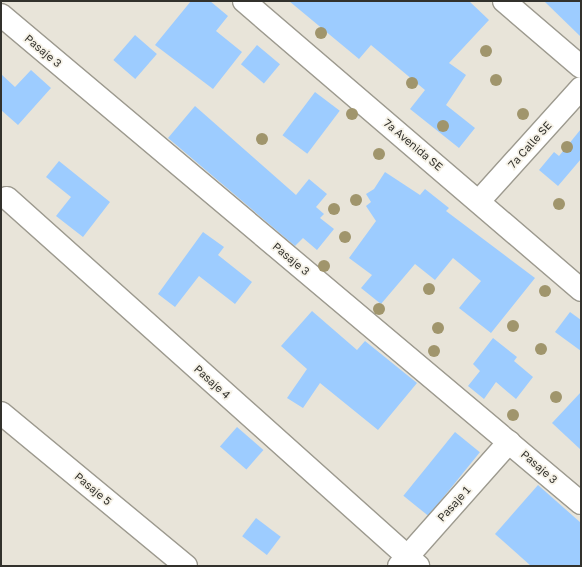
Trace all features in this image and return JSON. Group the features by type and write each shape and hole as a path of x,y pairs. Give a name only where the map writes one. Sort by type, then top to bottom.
{"street":[{"name":"7a Avenida SE","path":"244,1 581,290"},
{"path":"504,1 581,68"},
{"name":"Pasaje 3","path":"1,15 581,503"},
{"name":"7a Calle SE","path":"479,202 581,88"},
{"name":"Pasaje 4","path":"7,198 408,563"},
{"name":"Pasaje 5","path":"1,413 186,566"},
{"name":"Pasaje 1","path":"408,563 509,442"}],"building":[{"path":"191,1 210,1 228,16 216,31 242,52 213,89 155,45"},
{"path":"289,1 469,1 489,20 449,63 466,75 446,105 475,128 459,148 410,109 425,90 371,45 359,59"},
{"path":"544,1 581,1 581,37"},
{"path":"135,35 157,54 135,79 113,60"},
{"path":"257,45 280,64 264,83 241,64"},
{"path":"31,70 51,88 18,125 1,110 1,74 15,87"},
{"path":"315,92 340,111 307,154 283,135"},
{"path":"195,106 296,195 309,179 327,194 316,207 324,214 320,218 334,229 317,250 303,238 295,246 168,138"},
{"path":"581,129 581,159 558,186 539,170 554,152 559,156"},
{"path":"59,161 110,202 83,237 56,216 71,197 46,177"},
{"path":"385,172 420,195 425,189 449,208 446,211 535,278 491,333 459,308 481,281 453,258 435,280 415,264 381,304 361,288 372,275 349,258 376,221 366,206 371,202 366,194 374,189"},
{"path":"203,232 224,247 218,255 252,282 235,304 199,276 175,307 158,294"},
{"path":"312,311 357,350 365,341 417,383 378,430 320,383 303,408 287,398 307,369 281,346"},
{"path":"570,312 581,320 581,351 555,332"},
{"path":"493,338 517,357 514,361 533,377 516,399 496,382 484,399 468,386 480,371 473,364"},
{"path":"581,392 581,450 552,423"},
{"path":"237,427 263,450 246,470 220,447"},
{"path":"455,432 480,452 428,516 403,496"},
{"path":"538,485 581,523 581,566 531,566 495,534"},
{"path":"256,518 281,537 267,555 242,536"}]}
